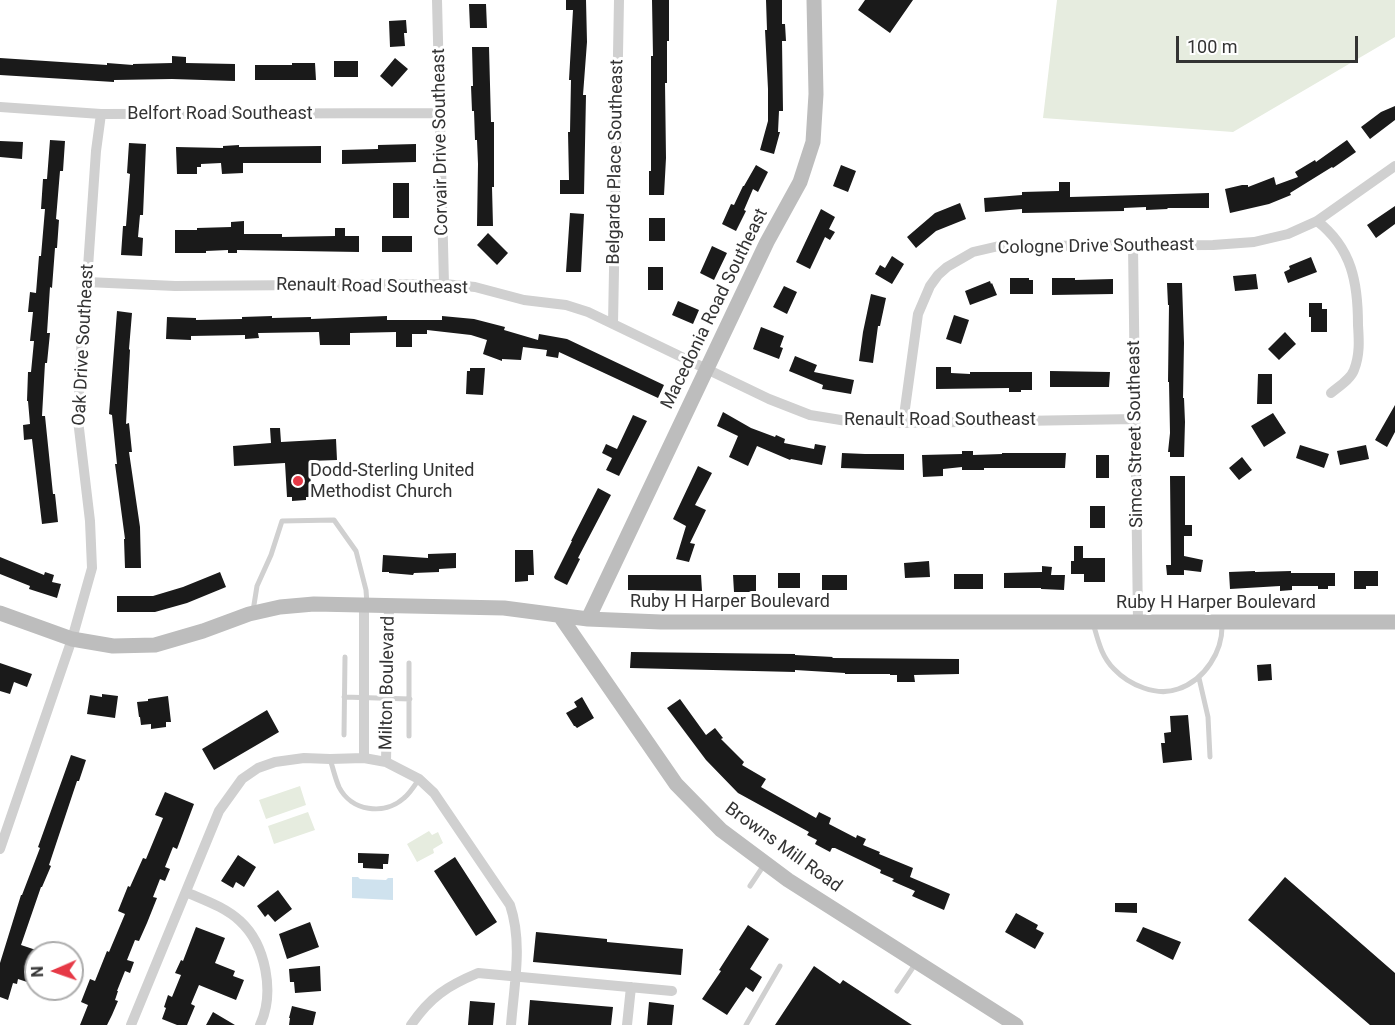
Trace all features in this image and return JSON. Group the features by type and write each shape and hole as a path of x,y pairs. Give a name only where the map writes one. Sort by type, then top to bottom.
{"street":[{"name":"Corvair Drive Southeast","path":"437,0 444,284"},
{"name":"Belgarde Place Southeast","path":"613,324 619,0"},
{"name":"Macedonia Road Southeast","path":"588,619 768,242 800,182 813,142 816,94 814,0"},
{"name":"Belfort Road Southeast","path":"0,107 100,114 440,113"},
{"name":"Oak Drive Southeast","path":"0,849 72,639 92,568 90,521 78,420 81,351 100,114"},
{"name":"Cologne Drive Southeast","path":"903,423 918,314 930,286 938,275 973,252 999,246 1213,245 1254,242 1288,234 1317,221 1395,166"},
{"path":"1317,221 1327,228 1349,261 1358,298 1359,352 1353,373 1331,393"},
{"name":"Simca Street Southeast","path":"1133,245 1138,622"},
{"name":"Renault Road Southeast","path":"87,282 175,286 444,284 475,287 524,300 566,305 588,312 769,399 810,415 853,422 903,423 1135,419"},
{"name":"Ruby H Harper Boulevard","path":"72,639 113,646 155,645 252,613 280,607 314,604 504,608 588,619 661,622 1395,622"},
{"name":"Milton Boulevard","path":"364,758 366,605"},
{"name":"Milton Boulevard","path":"386,762 389,605"},
{"path":"0,613 72,639"},
{"name":"Browns Mill Road","path":"560,616 676,784 721,830 788,880 1016,1025"},
{"path":"131,1025 219,812 242,779 258,768 275,762 304,758 364,758 386,762 419,779 434,793 510,905 515,920 518,943 511,1025"},
{"path":"186,892 225,910 241,921 256,943 264,964 268,988 260,1025"},
{"path":"411,1025 434,997 453,984 478,974 672,991"},
{"path":"627,1025 631,987"}],"lane":[{"path":"252,613 257,586 282,522 334,520 356,551 366,590 366,605"},
{"path":"1093,622 1101,652 1114,669 1131,683 1154,691 1177,690 1199,678 1216,656 1222,634 1222,622"},
{"path":"344,735 345,657"},
{"path":"409,663 409,736"},
{"path":"1199,678 1208,717 1210,757"},
{"path":"345,697 410,699"},
{"path":"330,759 343,794 355,804 366,809 376,810 389,807 404,799 419,779"},
{"path":"750,886 765,862"},
{"path":"897,991 916,962"},
{"path":"746,1025 780,966"}],"shaded area":[{"path":"1057,0 1395,0 1395,37 1233,132 1043,118"},
{"path":"300,786 306,805 266,819 259,800"},
{"path":"308,812 315,830 274,844 268,826"},
{"path":"429,831 432,835 438,832 443,843 433,849 434,853 417,862 407,844"}],"water":[{"path":"352,877 386,880 393,878 393,900 352,898"}],"building":[{"path":"566,0 586,0 587,42 583,95 586,95 584,194 560,194 560,180 569,180 568,132 570,132 571,80 569,80 573,10 566,10"},
{"path":"652,0 669,0 667,83 665,83 664,195 649,195 651,56 653,56"},
{"path":"766,0 782,0 782,24 785,24 786,41 782,41 783,111 779,111 778,132 780,132 774,154 760,150 768,121"},
{"path":"865,0 913,0 890,33 858,10"},
{"path":"469,4 486,4 487,28 470,28"},
{"path":"406,20 405,46 390,47 389,21"},
{"path":"472,47 489,47 491,122 494,122 493,226 477,226 478,164 474,111 472,111"},
{"path":"172,56 186,57 186,63 235,64 235,81 172,79 114,80 114,82 0,75 0,58 133,65 172,63"},
{"path":"395,58 408,69 392,87 380,76"},
{"path":"334,61 358,61 358,77 334,77"},
{"path":"292,63 315,63 316,80 255,80 255,65 292,65"},
{"path":"1395,106 1395,120 1370,139 1361,127 1381,112"},
{"path":"50,140 65,141 56,219 59,220 57,248 55,248 52,288 50,287 47,333 50,333 47,363 45,363 42,416 45,416 58,522 42,524 32,439 24,440 23,425 30,424 27,401 28,372 31,372 34,341 30,341 33,312 28,312 30,292 36,293 39,256 41,256 45,209 41,209 43,179 47,179"},
{"path":"1347,140 1356,152 1290,193 1291,195 1269,204 1230,213 1225,189 1242,185 1248,185 1248,187 1274,177 1276,185 1298,177 1295,172 1315,160 1316,162"},
{"path":"0,141 23,142 22,159 0,157"},
{"path":"129,143 146,144 143,215 140,215 138,237 143,238 142,256 121,255 130,174 127,173"},
{"path":"416,144 416,162 342,164 342,150 378,149 378,145"},
{"path":"239,145 239,147 321,146 321,163 243,163 243,173 222,174 221,163 201,164 201,167 197,167 197,174 177,174 176,147 223,148 223,146"},
{"path":"756,165 768,172 758,192 753,189 736,231 722,224 731,204 734,205"},
{"path":"841,165 856,171 848,192 833,186"},
{"path":"1059,182 1070,182 1070,197 1209,193 1209,208 1146,210 1146,207 1124,208 1124,211 1022,213 1022,209 985,212 984,198 1022,195 1022,192 1059,191"},
{"path":"393,183 409,183 409,218 393,218"},
{"path":"960,203 966,219 936,231 916,248 907,237 935,213"},
{"path":"1395,206 1395,224 1376,238 1367,225"},
{"path":"821,209 835,217 829,229 835,232 830,240 825,237 810,269 796,262"},
{"path":"570,213 584,214 581,272 566,272"},
{"path":"649,218 665,218 665,241 649,241"},
{"path":"244,221 244,234 282,234 282,237 335,236 335,228 345,228 345,236 359,236 359,252 237,250 237,253 228,253 228,250 175,253 175,230 231,227 231,222"},
{"path":"488,233 508,253 497,265 477,245"},
{"path":"382,236 412,236 412,252 382,252"},
{"path":"712,246 727,253 714,280 700,273"},
{"path":"892,256 904,264 892,284 875,274 880,265 885,268"},
{"path":"1311,257 1317,272 1288,283 1284,272 1290,269 1289,266"},
{"path":"648,267 663,267 663,290 648,290"},
{"path":"1256,274 1258,289 1235,291 1233,276"},
{"path":"1010,278 1033,280 1033,294 1010,294"},
{"path":"1052,278 1113,279 1113,294 1052,295"},
{"path":"990,281 997,295 970,305 965,291"},
{"path":"1167,283 1182,283 1184,457 1170,457 1170,452 1168,452 1170,433"},
{"path":"784,286 797,292 787,314 773,307"},
{"path":"871,294 886,298 880,326 878,326 873,363 859,361"},
{"path":"678,301 699,310 693,324 672,315"},
{"path":"1309,303 1322,303 1322,309 1327,309 1327,332 1311,332"},
{"path":"117,311 132,313 126,424 129,423 132,452 129,452 140,527 141,568 125,568 125,539 115,464 117,464 112,415 109,414"},
{"path":"954,315 969,320 961,344 946,339"},
{"path":"272,316 272,318 311,317 311,319 387,316 387,320 442,320 442,316 474,319 505,327 504,330 538,340 539,334 567,339 664,385 658,398 559,352 558,358 546,356 547,350 523,347 521,360 502,359 502,361 483,354 487,340 471,335 427,330 427,334 412,334 412,347 396,347 396,332 350,333 350,345 320,345 319,332 258,333 259,338 245,339 245,335 191,336 191,340 166,339 167,317 196,318 196,320"},
{"path":"761,327 784,336 779,359 753,349"},
{"path":"1285,332 1296,344 1279,360 1268,349"},
{"path":"795,356 817,365 814,372 854,380 851,394 822,389 823,385 789,371"},
{"path":"936,367 951,367 951,373 970,374 970,372 1032,372 1032,390 1009,392 1009,388 936,389"},
{"path":"470,368 485,368 483,395 466,394 467,371 470,371"},
{"path":"1050,371 1110,372 1109,387 1050,387"},
{"path":"1258,374 1272,374 1272,404 1257,404"},
{"path":"1395,405 1395,432 1387,447 1375,440"},
{"path":"723,412 751,428 785,439 784,443 814,449 815,444 826,446 822,465 790,460 757,446 748,466 729,457 738,436 717,426"},
{"path":"1273,413 1286,433 1264,447 1251,426"},
{"path":"633,415 647,421 619,476 606,470 612,458 602,453 606,444 617,449"},
{"name":"Dodd-Sterling United Methodist Church","path":"270,428 280,428 281,442 336,439 337,460 309,461 312,497 292,501 292,497 287,497 285,463 234,466 233,446 271,443"},
{"path":"1300,445 1329,454 1324,468 1296,458"},
{"path":"1366,445 1369,459 1340,465 1337,451"},
{"path":"962,451 973,451 973,455 1066,453 1065,468 962,470 962,467 943,469 943,476 923,477 922,455 962,454"},
{"path":"842,453 904,454 904,470 841,468"},
{"path":"1096,455 1109,455 1109,478 1096,478"},
{"path":"1242,457 1252,470 1239,480 1229,468"},
{"path":"698,466 712,473 695,505 706,510 690,543 695,544 689,562 676,559 686,526 673,519"},
{"path":"1170,476 1185,476 1185,525 1192,525 1192,536 1184,536 1184,556 1203,560 1201,572 1184,570 1184,575 1167,575 1166,565 1171,565"},
{"path":"598,488 611,495 578,558 580,559 567,585 554,577"},
{"path":"1090,506 1105,506 1105,528 1090,528"},
{"path":"1074,546 1083,546 1083,558 1105,558 1105,582 1084,582 1084,574 1071,574"},
{"path":"515,550 533,550 534,575 528,575 528,581 515,582"},
{"path":"456,553 456,568 439,569 439,572 414,573 413,575 382,572 383,555 428,558 428,554"},
{"path":"0,557 44,575 45,572 54,575 52,582 61,584 57,598 29,589 30,586 0,574"},
{"path":"929,561 930,577 905,578 904,563"},
{"path":"1042,566 1052,567 1051,575 1065,575 1064,590 1004,588 1004,573 1042,572"},
{"path":"1354,571 1378,571 1378,586 1354,589"},
{"path":"220,572 226,587 187,603 155,612 117,612 117,596 153,596"},
{"path":"1229,572 1335,573 1335,586 1318,589 1318,586 1292,586 1292,590 1280,591 1280,586 1230,589"},
{"path":"778,573 800,573 800,588 778,588"},
{"path":"954,574 983,574 983,589 954,589"},
{"path":"628,575 701,575 702,591 628,590"},
{"path":"733,575 756,575 756,592 734,592"},
{"path":"822,575 847,575 847,590 822,590"},
{"path":"631,652 959,659 959,674 914,675 915,682 897,682 897,675 890,674 845,674 795,670 795,672 630,668"},
{"path":"0,663 32,674 27,687 14,682 10,694 0,691"},
{"path":"1271,664 1272,680 1258,681 1257,665"},
{"path":"102,694 118,696 115,718 87,714 90,695 102,697"},
{"path":"168,696 171,722 166,722 166,727 151,729 151,724 141,725 137,702"},
{"path":"582,697 594,718 577,728 566,713 577,707 574,702"},
{"path":"680,699 706,735 715,728 723,738 721,739 744,762 742,765 766,779 761,787 816,818 819,812 831,818 829,824 856,838 857,835 866,839 863,845 913,868 910,877 950,894 944,910 912,896 915,891 892,881 894,879 880,873 881,870 835,848 832,848 830,852 815,844 817,840 807,835 809,832 738,793 706,760 667,708"},
{"path":"267,710 279,732 214,770 202,749"},
{"path":"1188,715 1192,760 1163,763 1161,743 1165,743 1164,733 1171,732 1170,716"},
{"path":"71,755 86,760 49,865 51,866 41,887 21,945 24,946 24,981 18,979 17,984 13,983 8,1000 0,997 0,963 21,895 40,848 38,847"},
{"path":"165,792 194,804 177,849 173,847 165,867 170,869 165,881 160,879 153,897 157,898 147,923 139,941 135,940 127,960 134,962 130,973 125,971 117,991 115,1000 118,1001 107,1025 80,1025 88,1005 81,1002 84,1001 90,979 95,981 107,951 109,952 125,914 118,911 128,886 130,887 143,858 146,859 163,818 155,815"},
{"path":"358,853 389,854 388,864 383,864 383,869 363,868 363,863 358,863"},
{"path":"238,855 256,867 244,887 236,882 233,888 221,881"},
{"path":"455,857 497,922 476,936 434,871"},
{"path":"1285,877 1395,973 1395,1025 1370,1025 1248,920"},
{"path":"278,890 292,909 275,922 268,914 265,917 257,906"},
{"path":"1115,903 1137,903 1137,913 1115,912"},
{"path":"1016,913 1038,925 1036,929 1044,933 1035,949 1005,932"},
{"path":"310,922 319,947 287,959 279,934"},
{"path":"748,925 769,939 750,969 762,977 753,992 746,987 727,1015 702,999"},
{"path":"196,927 225,938 215,963 235,971 233,976 244,980 236,1000 199,985 191,1004 195,1006 187,1025 177,1025 162,1019 166,1008 164,1007 168,995 172,997 181,975 175,973 181,960 183,961"},
{"path":"1143,927 1181,942 1173,960 1136,941"},
{"path":"536,932 683,949 681,975 533,962"},
{"path":"320,966 321,991 295,993 294,982 290,982 289,969"},
{"path":"814,966 840,984 843,980 912,1025 775,1025"},
{"path":"530,1000 613,1007 611,1025 528,1025"},
{"path":"470,1001 495,1003 493,1025 468,1025"},
{"path":"649,1002 674,1005 672,1025 647,1025"},
{"path":"292,1006 316,1012 313,1025 289,1025"},
{"path":"213,1012 235,1025 206,1025"}],"place":[{"name":"Dodd-Sterling United Methodist Church","path":"298,481"}]}
